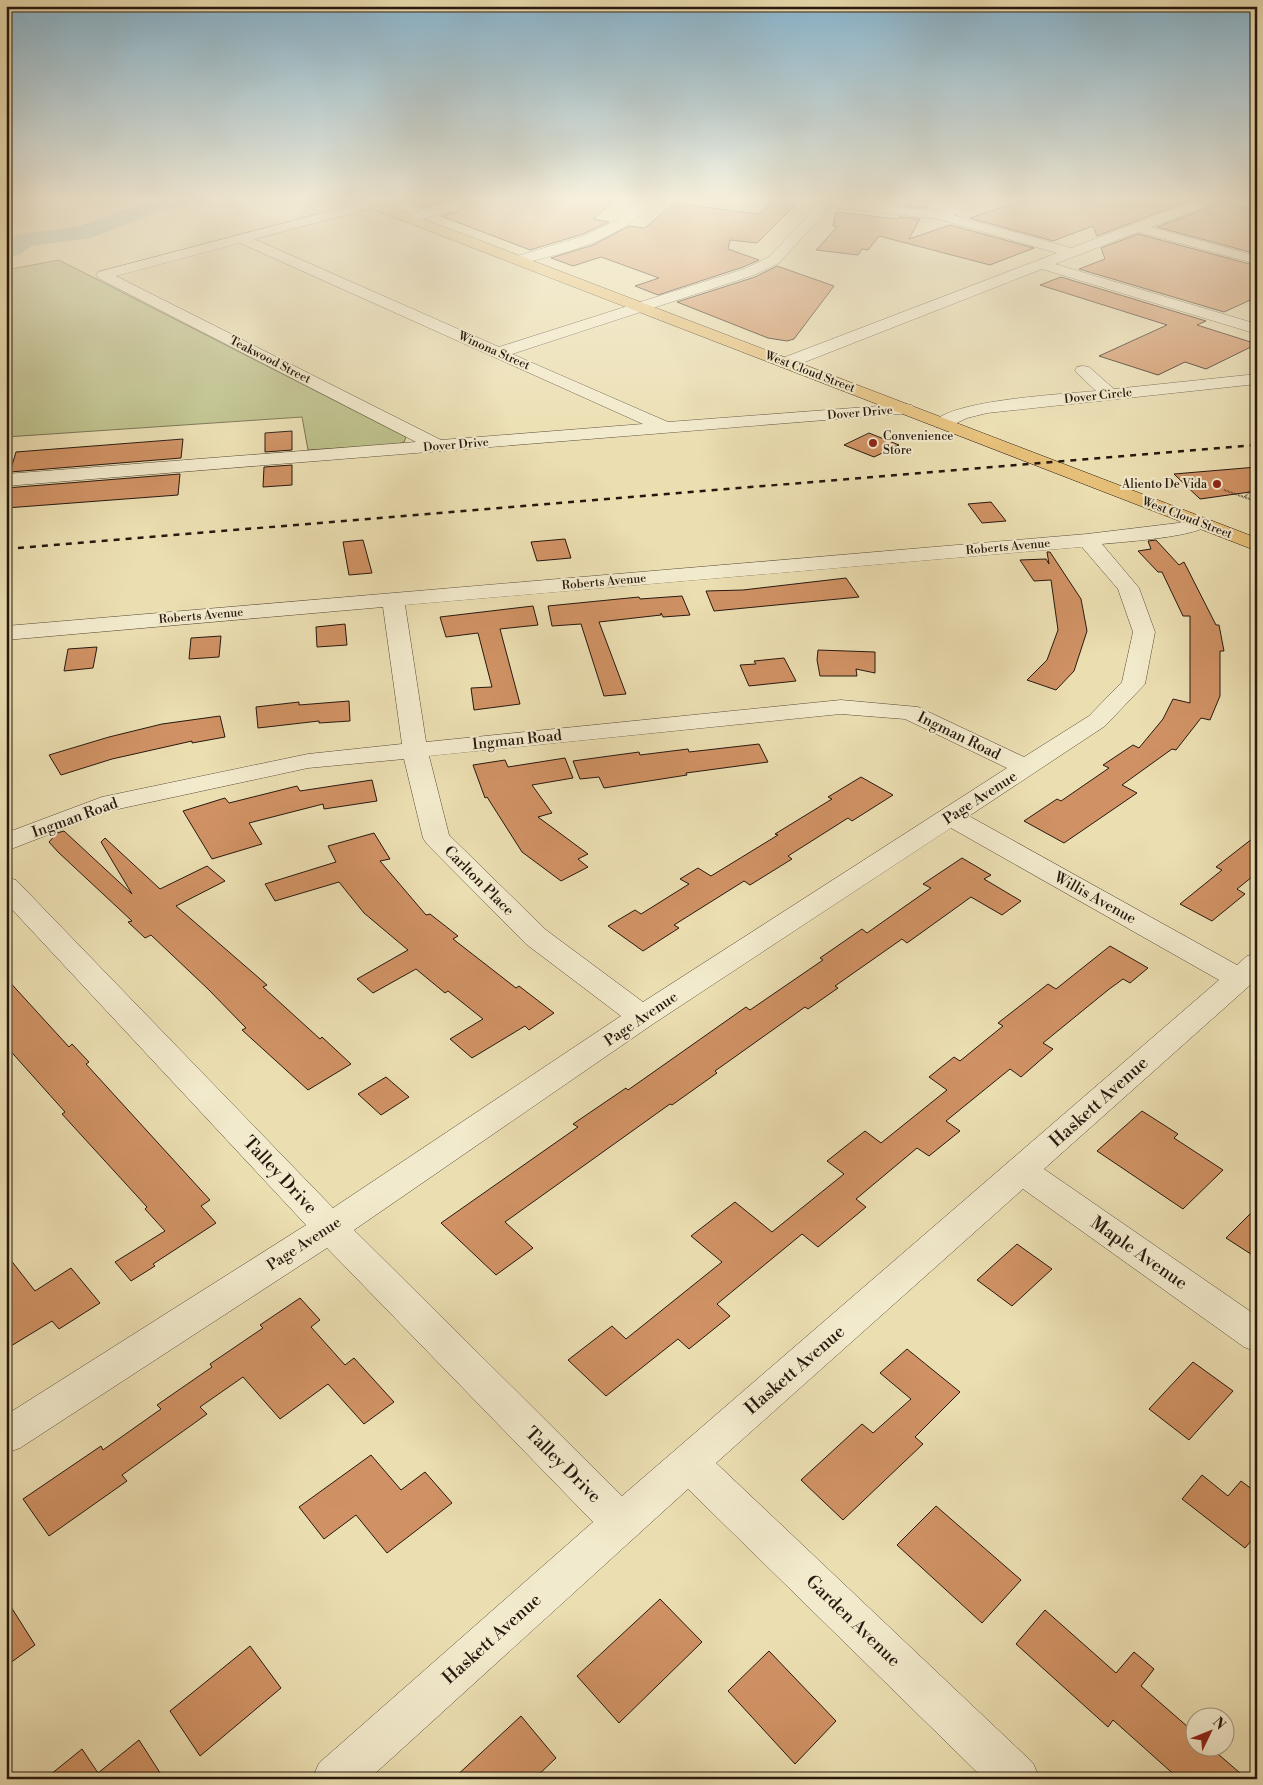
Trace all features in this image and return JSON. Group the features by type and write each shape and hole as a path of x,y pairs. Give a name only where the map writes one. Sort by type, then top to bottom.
{"main road":[{"name":"West Cloud Street","path":"580,283 1257,545"}],"street":[{"name":"Teakwood Street","path":"121,283 438,446"},
{"name":"Winona Street","path":"342,283 666,428"},
{"path":"498,353 714,283"},
{"path":"786,363 990,283"},
{"path":"1104,283 1257,329"},
{"path":"1083,370 1110,395"},
{"name":"Dover Circle","path":"942,423 961,414 987,408 1257,379"},
{"name":"Dover Drive","path":"6,480 906,409"},
{"name":"Roberts Avenue","path":"6,633 1087,540 1180,529 1201,523"},
{"name":"Page Avenue","path":"6,1436 330,1228 642,1017 1097,721 1133,684 1144,632 1128,588 1087,540"},
{"name":"Carlton Place","path":"393,600 415,751 436,838 536,937 642,1017"},
{"name":"Ingman Road","path":"6,844 102,805 308,761 841,707 910,712 1026,768"},
{"name":"Willis Avenue","path":"951,816 1248,971"},
{"name":"Talley Drive","path":"6,886 330,1228 621,1523"},
{"name":"Haskett Avenue","path":"335,1779 688,1463 1248,971"},
{"name":"Maple Avenue","path":"1022,1171 1257,1336"},
{"name":"Garden Avenue","path":"688,1463 1017,1779"}],"path":[{"path":"1224,490 1255,501"},
{"path":"1245,497 1249,492"}],"green space":[{"path":"6,283 105,283 406,437 404,442 396,445 308,450 302,417 6,437"}],"building":[{"path":"643,283 694,283 658,295 635,286"},
{"path":"735,283 826,283 834,286 794,339 787,341 768,338 677,302"},
{"path":"1044,283 1082,283 1206,321 1197,325 1257,344 1206,369 1185,362 1158,375 1099,356 1167,325 1040,285"},
{"path":"1127,283 1257,283 1257,297 1224,312"},
{"path":"292,431 292,450 265,452 265,433"},
{"name":"Convenience Store","path":"869,433 899,445 874,457 844,445"},
{"path":"183,439 181,458 10,472 16,452"},
{"path":"292,465 292,485 263,487 264,467"},
{"name":"Aliento De Vida","path":"1257,467 1257,491 1200,499 1174,474"},
{"path":"180,474 178,495 6,508 6,488"},
{"path":"991,502 1006,521 982,523 968,504"},
{"path":"565,539 571,558 537,561 531,542"},
{"path":"363,540 372,573 349,575 343,542"},
{"path":"1156,540 1179,565 1184,562 1216,625 1219,625 1224,651 1220,651 1220,696 1210,720 1201,718 1176,750 1172,749 1122,785 1137,793 1064,843 1024,821 1057,799 1061,801 1109,768 1103,765 1133,745 1139,748 1163,719 1173,699 1190,703 1190,616 1183,616 1162,572 1158,572 1138,551 1151,549 1148,541"},
{"path":"1047,552 1050,552 1081,599 1087,631 1074,671 1056,690 1027,680 1047,660 1058,630 1051,580 1034,581 1020,560 1046,559 1049,564"},
{"path":"846,578 859,597 714,611 706,591 743,590"},
{"path":"682,596 690,615 663,617 661,613 661,615 599,622 626,694 604,696 581,624 552,626 548,606 639,597 640,599"},
{"path":"533,606 538,625 500,629 520,704 474,710 471,688 492,687 478,633 446,637 440,617"},
{"path":"345,624 347,645 317,647 316,627"},
{"path":"221,636 219,657 189,659 191,638"},
{"path":"97,647 93,668 64,671 68,649"},
{"path":"818,650 875,652 875,673 856,669 857,676 820,676 817,660"},
{"path":"784,658 796,681 749,686 740,665 756,664 754,661"},
{"path":"349,701 350,721 319,723 319,721 258,728 256,707 299,702 299,705"},
{"path":"220,716 225,737 192,743 192,741 112,759 61,775 49,755 162,724"},
{"path":"759,744 768,762 686,773 687,775 604,788 599,777 580,779 573,761 639,752 640,755 688,749 689,752"},
{"path":"565,758 573,778 532,785 552,813 538,817 588,854 578,859 588,867 561,881 522,852 487,797 485,798 473,765 505,760 508,767"},
{"path":"861,777 893,795 852,821 848,818 788,856 792,859 750,885 744,881 674,925 679,928 643,951 608,926 635,910 641,914 689,884 680,879 698,868 711,876 778,835 775,834 832,799 828,797"},
{"path":"372,780 377,801 324,809 323,804 249,823 262,844 212,859 183,811 225,798 229,803 297,786 300,791"},
{"path":"64,831 132,894 101,842 105,838 160,889 207,866 225,881 176,906 267,985 263,987 320,1039 322,1037 351,1064 308,1090 242,1030 246,1028 208,989 151,935 145,938 128,922 132,921 58,852 49,842 57,833"},
{"path":"374,833 390,859 380,861 426,915 430,914 458,936 453,939 516,988 519,986 554,1013 529,1030 525,1026 472,1058 450,1039 483,1019 448,991 445,993 416,969 373,993 357,979 408,950 364,913 339,882 275,901 265,884 336,862 328,846"},
{"path":"1257,835 1257,873 1237,889 1245,894 1212,921 1180,904 1222,870 1216,867"},
{"path":"962,858 991,875 984,879 1021,901 1002,915 971,897 907,943 902,939 835,986 838,988 808,1009 805,1007 715,1071 717,1073 672,1105 670,1104 505,1222 533,1248 496,1275 441,1223 578,1127 573,1124 626,1088 628,1090 746,1007 750,1010 823,960 820,958 862,929 867,933 931,888 923,884"},
{"path":"1110,946 1148,968 1130,983 1123,979 1043,1043 1053,1049 1021,1077 1010,1069 946,1121 960,1131 929,1156 917,1148 856,1199 866,1207 818,1247 802,1234 717,1304 730,1316 689,1349 678,1339 606,1396 568,1360 612,1326 626,1339 722,1262 691,1236 735,1202 772,1232 844,1174 827,1161 865,1131 881,1143 947,1090 929,1077 954,1057 960,1061 1003,1026 998,1023 1048,984 1056,989"},
{"path":"6,978 69,1047 72,1044 89,1062 86,1064 210,1200 201,1206 216,1223 153,1264 155,1266 131,1281 115,1262 165,1231 145,1209 147,1207 62,1114 65,1112 6,1046"},
{"path":"386,1077 409,1097 381,1115 358,1094"},
{"path":"1142,1111 1178,1134 1174,1138 1223,1170 1183,1209 1097,1151"},
{"path":"1257,1207 1257,1258 1226,1238"},
{"path":"1017,1244 1052,1269 1012,1306 977,1280"},
{"path":"6,1254 35,1291 71,1268 100,1303 59,1329 52,1321 6,1349"},
{"path":"300,1298 320,1320 311,1327 345,1365 354,1358 394,1402 364,1424 328,1384 280,1419 243,1377 200,1407 207,1414 122,1475 127,1481 49,1536 23,1499 101,1446 103,1450 161,1409 157,1405 212,1367 210,1364 263,1328 260,1325"},
{"path":"907,1349 960,1392 915,1437 923,1444 843,1520 801,1480 862,1424 873,1433 911,1399 880,1373"},
{"path":"1193,1362 1233,1391 1189,1440 1149,1409"},
{"path":"371,1455 401,1490 425,1472 452,1503 387,1553 356,1515 324,1539 299,1507"},
{"path":"1202,1475 1228,1496 1241,1481 1257,1493 1257,1534 1245,1548 1182,1499"},
{"path":"936,1506 1021,1580 982,1623 897,1545"},
{"path":"6,1599 35,1645 6,1666"},
{"path":"660,1599 702,1642 619,1723 577,1676"},
{"path":"1045,1610 1116,1673 1134,1652 1154,1669 1141,1686 1186,1725 1186,1758 1223,1758 1247,1779 1179,1779 1113,1720 1108,1727 1016,1644"},
{"path":"250,1646 281,1688 200,1756 170,1711"},
{"path":"769,1651 836,1721 795,1764 728,1691"},
{"path":"521,1716 556,1758 534,1779 453,1779"},
{"path":"139,1740 164,1779 45,1779 82,1749 98,1773"}],"railway":[{"path":"6,549 1257,445"}],"place":[{"name":"Convenience Store","path":"873,443"},
{"name":"Aliento De Vida","path":"1217,484"}]}
